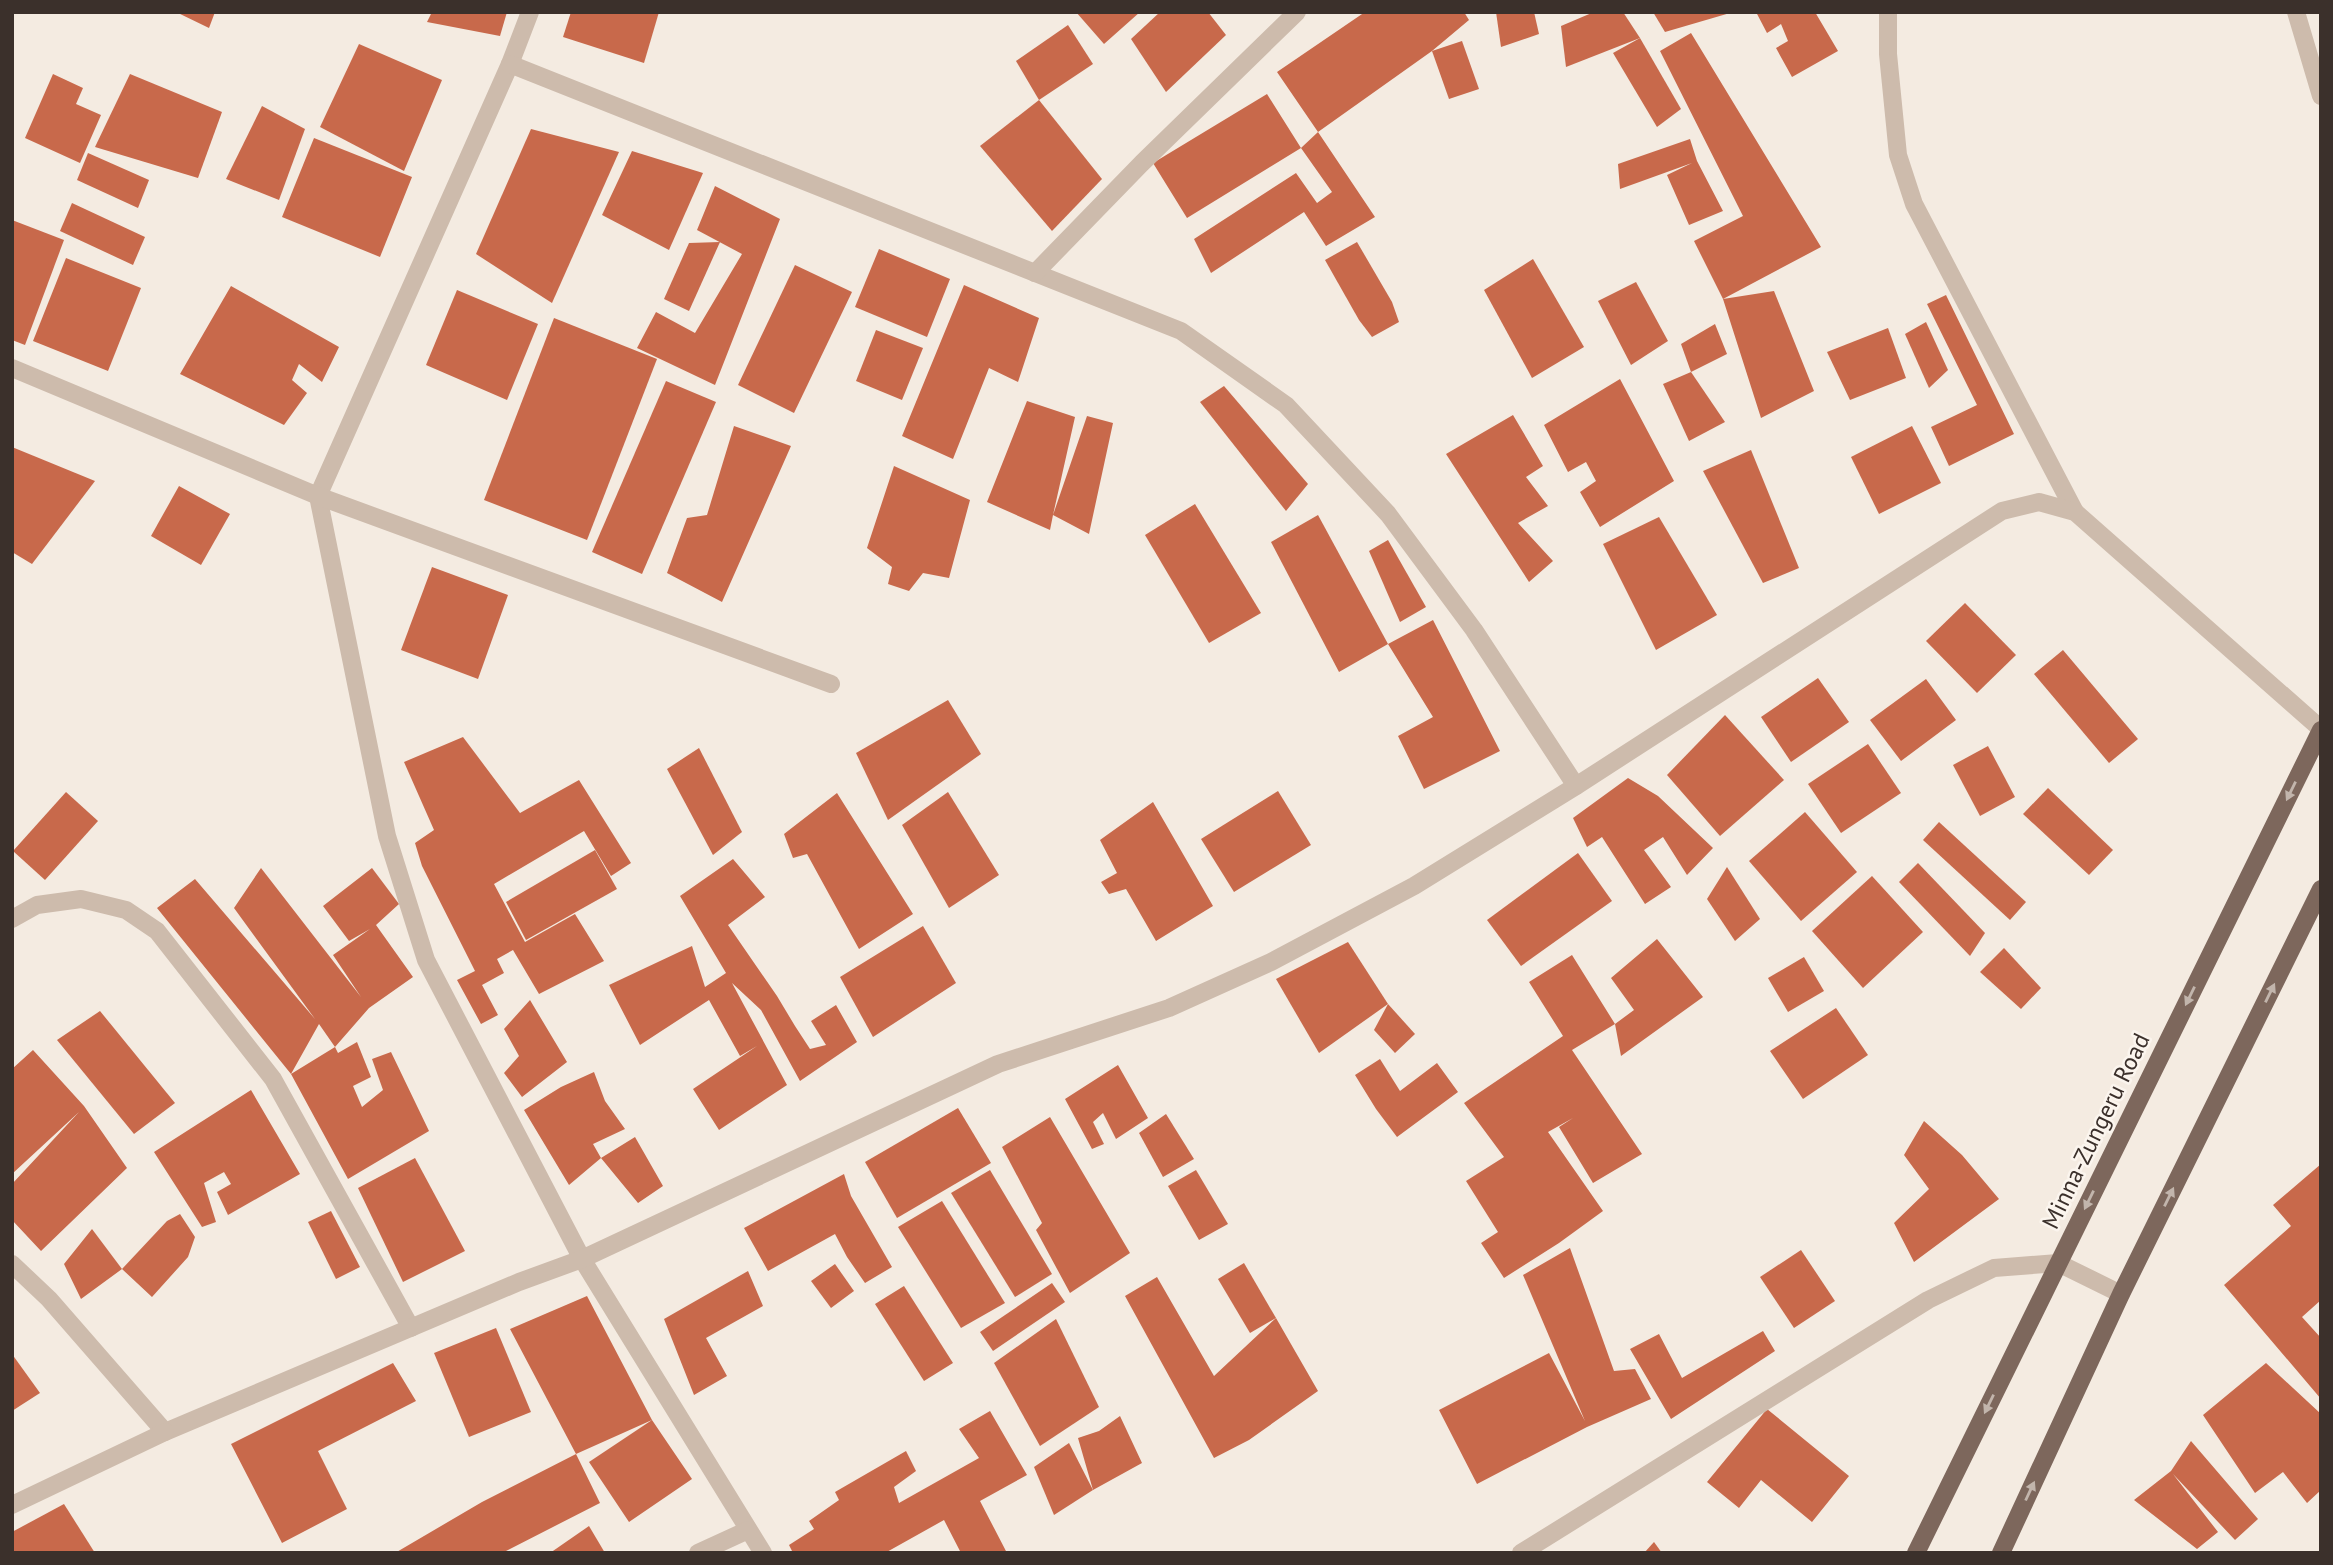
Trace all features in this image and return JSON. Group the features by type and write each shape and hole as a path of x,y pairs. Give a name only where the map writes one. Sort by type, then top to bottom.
{"main road":[{"name":"Minna-Zungeru Road","path":"1916,1553 2321,730"},
{"path":"2001,1553 2121,1294 2321,890"}],"street":[{"path":"530,12 510,64 318,496 387,836 426,960 582,1259 762,1553"},
{"path":"1035,273 1142,163 1297,12"},
{"path":"1888,12 1888,54 1898,155 1914,204 2076,512 2321,730"},
{"path":"2296,12 2321,96"},
{"path":"510,64 1181,331 1286,405 1388,514 1474,630 1576,786"},
{"path":"12,368 318,496 831,684"},
{"path":"12,1504 165,1432 519,1282 582,1259 998,1064 1169,1008 1271,962 1414,886 1576,786 2002,511 2039,502 2076,512"},
{"path":"12,919 37,905 81,899 126,910 157,931 273,1079 411,1328"},
{"path":"1521,1553 1928,1300 1994,1268 2058,1263 2121,1294"},
{"path":"12,1264 49,1299 165,1432"},
{"path":"698,1553 748,1530"}],"building":[{"path":"176,12 215,12 209,28"},
{"path":"432,12 507,12 500,36 427,22"},
{"path":"571,12 659,12 644,63 563,37"},
{"path":"1076,12 1140,12 1104,44"},
{"path":"1160,12 1208,12 1226,35 1166,92 1131,39"},
{"path":"1365,12 1464,12 1469,20 1432,51 1318,132 1277,72"},
{"path":"1496,12 1534,12 1539,34 1501,47"},
{"path":"1594,12 1623,12 1640,38 1566,67 1561,26"},
{"path":"1653,12 1730,12 1730,13 1665,32"},
{"path":"1756,12 1815,12 1838,51 1792,77 1776,48 1788,41 1781,24 1767,33"},
{"path":"1068,25 1093,64 1039,100 1016,61"},
{"path":"1691,33 1821,247 1723,299 1694,241 1743,216 1660,51"},
{"path":"1640,38 1681,109 1657,127 1613,53"},
{"path":"1462,41 1479,89 1449,99 1432,51"},
{"path":"359,44 442,80 404,171 320,127"},
{"path":"53,74 83,88 76,104 101,115 80,163 25,138"},
{"path":"130,74 222,112 198,178 95,147"},
{"path":"1267,94 1301,148 1187,218 1153,163"},
{"path":"1039,100 1102,179 1052,231 980,146"},
{"path":"262,106 305,129 279,200 226,179"},
{"path":"531,129 619,152 552,303 476,254"},
{"path":"1318,132 1375,217 1326,246 1304,212 1211,273 1194,239 1296,173 1317,203 1332,192 1301,148"},
{"path":"314,138 412,177 380,257 282,217"},
{"path":"1690,139 1697,161 1723,211 1689,225 1667,175 1692,163 1620,189 1618,164"},
{"path":"632,151 703,173 669,250 602,215"},
{"path":"88,153 149,180 138,208 77,180"},
{"path":"715,186 780,219 715,385 637,348 656,312 695,333 742,254 697,230"},
{"path":"72,203 145,237 133,265 60,231"},
{"path":"12,220 64,240 25,345 12,340"},
{"path":"720,242 689,311 664,299 689,243"},
{"path":"1357,242 1392,302 1399,322 1372,337 1359,320 1325,260"},
{"path":"879,249 950,279 927,337 855,307"},
{"path":"66,258 141,288 108,371 33,341"},
{"path":"1533,259 1584,347 1532,378 1484,290"},
{"path":"795,265 852,292 794,413 738,385"},
{"path":"1636,282 1668,341 1631,365 1598,301"},
{"path":"964,285 1039,318 1018,382 989,368 953,459 902,436"},
{"path":"231,286 339,347 322,382 299,364 292,380 307,393 284,425 180,374"},
{"path":"457,290 538,324 507,400 426,365"},
{"path":"1774,291 1814,391 1761,418 1723,299"},
{"path":"1946,295 2014,434 1949,466 1931,427 1977,405 1927,304"},
{"path":"554,318 657,359 587,540 484,500"},
{"path":"1926,322 1948,370 1929,388 1905,334"},
{"path":"1715,324 1727,354 1691,372 1681,344"},
{"path":"1888,328 1906,378 1850,400 1827,352"},
{"path":"876,330 923,348 902,400 856,381"},
{"path":"1691,372 1725,422 1689,441 1663,384"},
{"path":"1620,379 1674,481 1600,527 1580,492 1596,481 1586,462 1568,472 1544,425"},
{"path":"666,381 716,402 642,574 592,552"},
{"path":"1224,386 1308,484 1286,511 1200,402"},
{"path":"1027,401 1075,417 1050,530 987,502"},
{"path":"1513,415 1543,466 1526,477 1548,506 1518,523 1553,561 1529,582 1446,454"},
{"path":"1087,416 1113,423 1089,534 1053,515"},
{"path":"734,426 791,446 722,602 667,573 687,518 707,515"},
{"path":"1912,426 1941,483 1879,514 1851,457"},
{"path":"12,447 95,481 32,564 12,552"},
{"path":"1751,450 1799,568 1763,583 1703,471"},
{"path":"894,466 970,500 949,578 923,573 909,591 888,584 892,567 867,548"},
{"path":"179,486 230,514 201,565 151,536"},
{"path":"1195,504 1261,613 1209,643 1145,535"},
{"path":"1318,515 1388,644 1339,672 1271,542"},
{"path":"1659,517 1717,615 1656,650 1603,544"},
{"path":"1388,540 1426,607 1400,622 1369,551"},
{"path":"432,567 508,595 478,679 401,650"},
{"path":"1965,603 2016,655 1977,693 1926,641"},
{"path":"1433,620 1500,751 1424,789 1398,736 1433,717 1388,644"},
{"path":"2063,650 2138,739 2109,763 2034,674"},
{"path":"1818,678 1849,722 1791,762 1761,717"},
{"path":"1926,679 1956,720 1901,761 1870,720"},
{"path":"948,700 981,754 888,820 856,753"},
{"path":"1725,715 1784,780 1720,836 1667,775"},
{"path":"463,737 520,813 579,780 631,863 611,876 584,831 494,884 525,942 575,914 604,961 539,994 513,950 497,959 504,973 482,985 498,1015 481,1024 457,980 475,971 422,866 415,843 434,830 404,762"},
{"path":"1868,744 1901,793 1841,833 1808,784"},
{"path":"1988,746 2015,797 1980,816 1953,765"},
{"path":"699,748 742,832 713,855 667,769"},
{"path":"1628,778 1658,796 1713,848 1687,875 1663,837 1644,850 1671,887 1645,904 1602,837 1587,847 1573,818"},
{"path":"2048,788 2113,850 2089,875 2023,814"},
{"path":"1278,791 1311,845 1234,892 1201,839"},
{"path":"66,792 98,821 45,880 13,851"},
{"path":"948,792 999,875 949,908 902,825"},
{"path":"837,793 913,914 859,949 807,854 793,858 784,834"},
{"path":"1153,802 1213,906 1156,941 1126,889 1109,894 1101,882 1117,873 1100,840"},
{"path":"1805,812 1857,872 1801,921 1749,861"},
{"path":"1939,822 2026,902 2010,920 1923,840"},
{"path":"595,850 617,889 526,940 506,902"},
{"path":"1578,853 1612,901 1521,966 1487,920"},
{"path":"733,859 765,897 728,925 810,1049 826,1045 811,1021 836,1005 857,1042 800,1081 761,1010 732,983 787,1085 719,1130 693,1089 757,1046 740,1056 709,1000 640,1045 609,985 692,946 705,987 726,973 680,896"},
{"path":"1918,863 1985,933 1970,956 1899,882"},
{"path":"1727,867 1760,919 1735,941 1707,899"},
{"path":"261,868 361,997 333,955 370,929 349,941 323,906 372,868 399,904 376,925 413,977 369,1008 335,1047 319,1024 291,1074 157,908 195,879 315,1019 234,908"},
{"path":"1872,876 1923,932 1863,988 1812,931"},
{"path":"923,926 956,983 873,1037 840,977"},
{"path":"1657,939 1703,997 1621,1056 1615,1024 1634,1010 1611,978"},
{"path":"1348,942 1388,1004 1319,1053 1276,979"},
{"path":"2004,948 2041,988 2021,1009 1980,972"},
{"path":"1572,955 1615,1024 1572,1050 1642,1154 1593,1183 1559,1127 1573,1118 1548,1132 1603,1211 1504,1278 1481,1243 1498,1232 1466,1181 1504,1157 1464,1103 1563,1036 1529,982"},
{"path":"1804,957 1824,991 1788,1012 1768,978"},
{"path":"530,1000 567,1062 522,1097 504,1073 519,1056 504,1029"},
{"path":"1388,1004 1415,1034 1395,1053 1374,1030"},
{"path":"1836,1008 1868,1055 1803,1099 1770,1051"},
{"path":"100,1011 175,1103 134,1134 57,1040"},
{"path":"357,1042 371,1077 353,1086 362,1107 383,1090 372,1059 391,1052 429,1131 348,1179 291,1074 335,1047 338,1053"},
{"path":"33,1050 84,1106 127,1168 41,1251 12,1220 12,1184 79,1112 12,1174 12,1069"},
{"path":"1380,1059 1400,1091 1437,1063 1458,1092 1397,1137 1355,1075"},
{"path":"1118,1065 1148,1118 1116,1139 1103,1113 1093,1122 1104,1144 1092,1149 1065,1099"},
{"path":"594,1072 605,1101 625,1129 593,1144 601,1158 569,1185 524,1110 561,1087"},
{"path":"251,1090 300,1174 228,1215 217,1192 231,1184 224,1172 204,1183 216,1222 202,1227 154,1152"},
{"path":"958,1108 991,1163 897,1218 865,1162"},
{"path":"1166,1114 1194,1159 1163,1177 1139,1133"},
{"path":"1050,1117 1130,1253 1070,1293 1036,1230 1042,1223 1002,1147"},
{"path":"1924,1121 1962,1155 1999,1199 1914,1262 1894,1223 1929,1189 1904,1155"},
{"path":"635,1137 663,1186 638,1203 601,1158"},
{"path":"415,1158 465,1251 403,1282 358,1188"},
{"path":"2321,1164 2321,1300 2302,1317 2321,1338 2321,1399 2224,1285 2291,1226 2273,1205"},
{"path":"990,1170 1052,1274 1015,1297 951,1193"},
{"path":"1196,1170 1228,1224 1199,1240 1168,1186"},
{"path":"844,1174 851,1196 892,1267 865,1283 835,1234 768,1271 744,1228"},
{"path":"942,1201 1005,1303 961,1328 898,1227"},
{"path":"331,1211 360,1267 336,1279 308,1222"},
{"path":"180,1214 195,1237 188,1257 152,1297 122,1269 167,1221"},
{"path":"92,1229 122,1269 81,1299 64,1264"},
{"path":"1570,1248 1614,1371 1635,1369 1651,1399 1587,1427 1477,1484 1439,1410 1549,1353 1585,1421 1523,1275"},
{"path":"1801,1250 1835,1301 1794,1328 1760,1277"},
{"path":"1244,1263 1276,1318 1250,1333 1218,1279"},
{"path":"835,1264 854,1291 831,1308 811,1281"},
{"path":"748,1271 763,1306 706,1338 727,1376 694,1395 664,1319"},
{"path":"1157,1277 1214,1376 1276,1318 1318,1391 1249,1440 1214,1458 1125,1296"},
{"path":"1052,1283 1065,1302 993,1351 980,1332"},
{"path":"904,1286 953,1363 924,1381 875,1304"},
{"path":"587,1296 652,1420 576,1454 510,1329"},
{"path":"1056,1319 1099,1407 1040,1446 994,1363"},
{"path":"496,1328 531,1412 469,1437 434,1353"},
{"path":"1763,1331 1775,1351 1671,1419 1630,1349 1659,1334 1682,1378"},
{"path":"12,1354 40,1393 12,1411"},
{"path":"393,1363 416,1401 318,1451 347,1509 282,1543 231,1444"},
{"path":"2266,1363 2321,1414 2321,1490 2307,1503 2283,1472 2255,1493 2203,1415"},
{"path":"1767,1409 1849,1476 1812,1522 1761,1480 1739,1508 1707,1482"},
{"path":"990,1411 1027,1475 980,1501 1007,1553 961,1553 944,1520 885,1553 793,1553 789,1545 814,1529 809,1521 839,1500 835,1492 906,1451 916,1471 894,1487 899,1503 979,1458 959,1429"},
{"path":"1120,1416 1142,1463 1093,1490 1078,1438 1099,1431"},
{"path":"652,1420 692,1479 629,1522 589,1462"},
{"path":"2191,1441 2258,1519 2235,1540 2173,1474 2218,1532 2197,1549 2134,1500 2171,1471"},
{"path":"1069,1443 1093,1490 1054,1515 1034,1467"},
{"path":"576,1454 600,1503 502,1553 395,1553 482,1502"},
{"path":"64,1504 95,1553 12,1553 12,1532"},
{"path":"589,1526 605,1553 550,1553"},
{"path":"1654,1542 1662,1553 1644,1553"}]}
